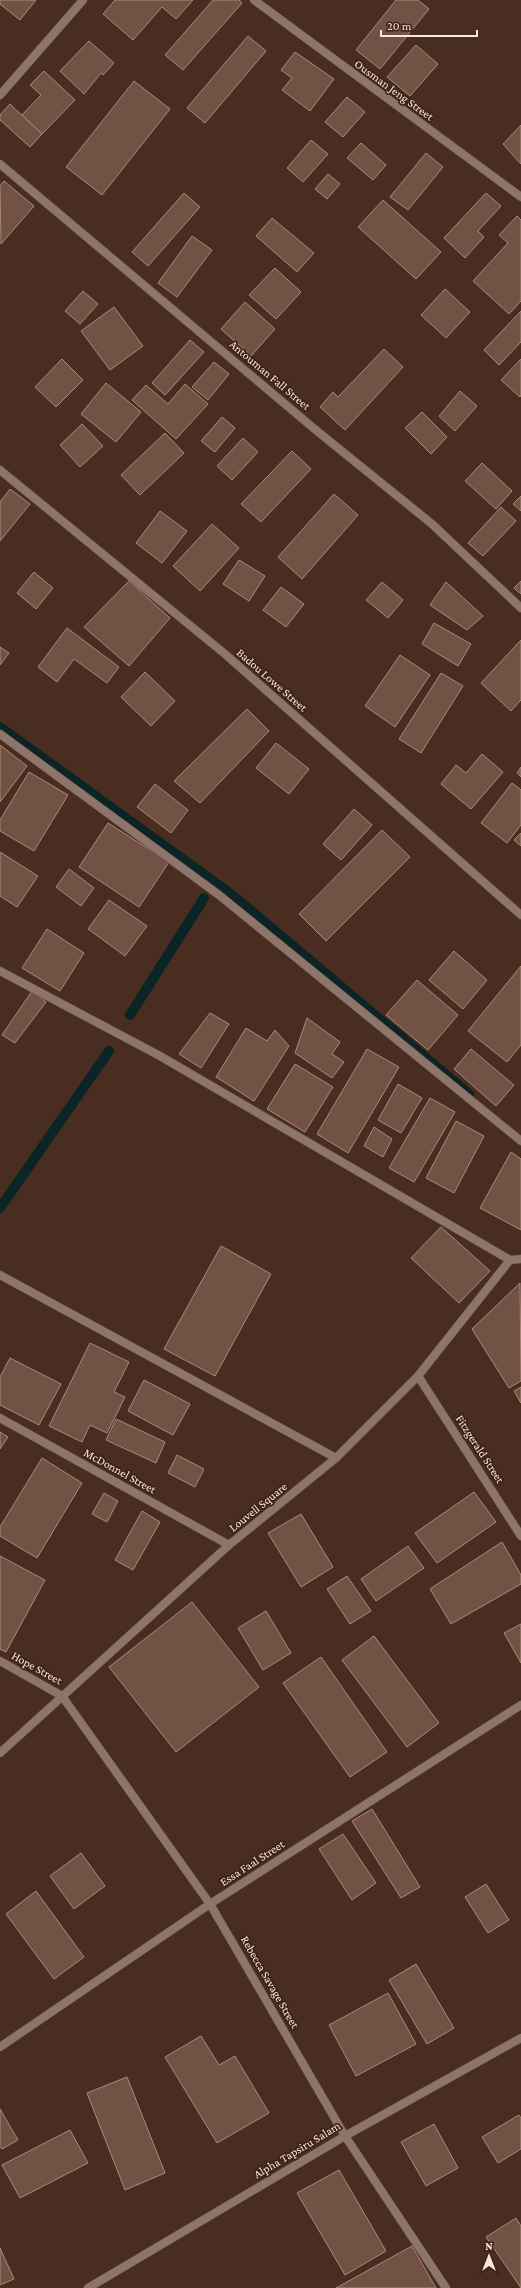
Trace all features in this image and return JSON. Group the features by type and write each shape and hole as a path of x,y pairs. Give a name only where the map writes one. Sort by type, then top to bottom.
{"street":[{"path":"0,94 83,0"},
{"name":"Ousman Jeng Street","path":"254,0 521,197"},
{"name":"Antouman Fall Street","path":"0,164 317,431 432,524 521,608"},
{"name":"Badou Lowe Street","path":"0,470 225,654 521,915"},
{"path":"0,734 220,895 521,1141"},
{"path":"0,972 160,1056 510,1260 521,1259"},
{"name":"Louvell Square","path":"0,1753 229,1545 336,1458 418,1376 510,1260"},
{"path":"0,1275 336,1458"},
{"name":"Fitzgerald Street","path":"418,1376 521,1536"},
{"name":"McDonnel Street","path":"0,1418 229,1545"},
{"name":"Hope Street","path":"0,1661 62,1696"},
{"name":"Rebecca Savage Street","path":"62,1696 210,1904 345,2136 446,2288"},
{"name":"Essa Faal Street","path":"0,2047 210,1904 521,1705"},
{"name":"Alpha Tapsiru Salam","path":"88,2288 345,2136 521,2038"}],"building":[{"path":"0,0 36,0 20,20 0,4"},
{"path":"115,0 193,0 176,19 162,7 133,40 103,14"},
{"path":"213,0 239,0 242,3 183,70 165,55"},
{"path":"396,0 418,0 429,9 380,69 356,50"},
{"path":"248,36 266,51 205,123 187,108"},
{"path":"89,41 114,63 103,75 101,73 84,94 60,71"},
{"path":"416,45 438,64 410,96 387,77"},
{"path":"295,52 334,79 310,111 282,90 292,78 281,70"},
{"path":"44,71 75,100 42,134 22,115 41,95 30,85"},
{"path":"134,81 170,109 102,195 66,167"},
{"path":"347,97 365,112 343,137 325,122"},
{"path":"10,104 42,134 30,147 0,120 0,115"},
{"path":"521,125 521,164 503,144"},
{"path":"311,140 328,154 303,182 287,168"},
{"path":"361,143 386,165 373,180 347,158"},
{"path":"426,153 443,167 408,210 390,197"},
{"path":"328,174 340,184 327,199 315,189"},
{"path":"4,181 34,206 1,244 0,186"},
{"path":"184,193 200,207 148,266 132,252"},
{"path":"486,193 501,206 478,231 484,237 465,258 444,238"},
{"path":"383,200 441,252 416,279 358,227"},
{"path":"517,216 521,220 521,301 509,314 473,281 508,243 499,235"},
{"path":"272,218 314,253 297,272 256,236"},
{"path":"192,236 212,250 177,297 158,283"},
{"path":"275,268 301,292 276,319 249,295"},
{"path":"445,289 470,312 446,338 421,315"},
{"path":"83,291 98,304 80,324 65,311"},
{"path":"245,302 275,329 251,356 221,329"},
{"path":"114,307 143,346 110,370 81,331"},
{"path":"521,311 521,342 499,365 484,350"},
{"path":"190,340 204,352 165,395 152,383"},
{"path":"384,349 403,367 345,430 320,407 333,392 338,397"},
{"path":"62,359 83,380 56,407 35,387"},
{"path":"521,359 521,395 520,397 501,380"},
{"path":"214,362 229,374 208,400 192,387"},
{"path":"106,383 141,412 116,442 81,414"},
{"path":"185,384 208,404 176,439 132,400 146,385 168,404"},
{"path":"460,391 477,406 455,431 439,416"},
{"path":"422,412 447,437 431,454 405,428"},
{"path":"222,417 235,428 215,452 201,441"},
{"path":"82,424 103,446 80,467 60,445"},
{"path":"165,433 184,453 140,495 121,475"},
{"path":"243,438 258,452 232,480 217,466"},
{"path":"292,451 311,469 261,522 241,504"},
{"path":"482,463 512,491 496,509 465,481"},
{"path":"10,489 30,504 0,541 0,502"},
{"path":"334,494 358,515 302,579 278,557"},
{"path":"521,496 521,511 513,504"},
{"path":"501,507 516,521 483,556 468,543"},
{"path":"160,511 187,531 162,563 136,543"},
{"path":"212,524 239,548 200,591 173,566"},
{"path":"239,560 265,576 249,601 223,584"},
{"path":"34,572 53,588 36,609 17,593"},
{"path":"129,581 170,618 129,666 84,627"},
{"path":"521,581 521,594 514,588"},
{"path":"382,582 403,600 388,618 366,600"},
{"path":"446,582 483,616 467,630 430,605"},
{"path":"281,587 304,604 286,627 263,610"},
{"path":"434,623 471,644 458,666 422,644"},
{"path":"67,628 119,667 107,683 74,659 57,682 38,667"},
{"path":"521,640 521,700 511,711 481,683"},
{"path":"0,647 9,653 0,665"},
{"path":"400,655 430,675 395,727 365,706"},
{"path":"145,672 175,701 151,726 121,697"},
{"path":"441,673 463,686 421,753 399,739"},
{"path":"247,709 269,731 200,803 174,781"},
{"path":"276,743 309,769 289,794 256,768"},
{"path":"0,745 27,766 0,802"},
{"path":"482,754 503,772 471,809 441,784 456,765 466,773"},
{"path":"521,767 521,777 517,773"},
{"path":"29,772 68,795 34,851 0,831 0,820"},
{"path":"512,783 521,790 521,825 507,843 481,823"},
{"path":"155,784 188,810 171,833 137,807"},
{"path":"354,809 372,825 341,860 323,844"},
{"path":"108,823 169,862 139,907 79,867"},
{"path":"382,830 410,857 326,941 299,914"},
{"path":"521,833 521,846 514,840"},
{"path":"0,852 38,876 17,907 0,896"},
{"path":"69,869 94,888 81,906 56,887"},
{"path":"109,900 147,926 125,956 88,929"},
{"path":"47,929 84,953 60,991 22,968"},
{"path":"454,951 487,980 463,1009 429,980"},
{"path":"521,966 521,1045 507,1062 468,1031"},
{"path":"417,980 458,1015 428,1050 386,1015"},
{"path":"32,991 46,1002 15,1043 2,1035"},
{"path":"210,1013 229,1024 201,1068 179,1054"},
{"path":"307,1018 340,1042 332,1054 344,1062 332,1078 295,1053"},
{"path":"246,1028 267,1041 275,1030 289,1046 254,1101 216,1077"},
{"path":"367,1049 399,1067 348,1153 317,1134"},
{"path":"471,1049 514,1085 496,1106 454,1069"},
{"path":"295,1064 333,1087 305,1132 267,1109"},
{"path":"398,1084 422,1098 401,1133 378,1120"},
{"path":"430,1098 455,1112 414,1182 389,1168"},
{"path":"456,1121 484,1136 454,1193 426,1178"},
{"path":"374,1127 392,1139 383,1157 364,1146"},
{"path":"511,1152 521,1159 521,1230 480,1208"},
{"path":"441,1227 490,1271 459,1303 411,1258"},
{"path":"221,1246 271,1274 215,1376 164,1349"},
{"path":"520,1283 521,1381 509,1388 472,1329"},
{"path":"90,1343 129,1362 114,1392 125,1397 107,1433 90,1425 82,1442 49,1426"},
{"path":"10,1358 61,1384 39,1425 0,1405 0,1377"},
{"path":"144,1380 190,1404 173,1435 128,1411"},
{"path":"521,1387 521,1403 514,1391"},
{"path":"116,1419 165,1442 156,1463 106,1440"},
{"path":"0,1432 8,1437 0,1449"},
{"path":"177,1455 204,1469 195,1487 168,1473"},
{"path":"42,1458 82,1483 37,1558 0,1536 0,1527"},
{"path":"474,1492 496,1522 437,1563 415,1533"},
{"path":"104,1493 118,1501 107,1522 92,1514"},
{"path":"142,1511 160,1522 133,1570 115,1560"},
{"path":"301,1514 333,1567 301,1587 268,1533"},
{"path":"502,1542 521,1575 521,1584 451,1624 430,1589"},
{"path":"408,1546 424,1568 376,1601 361,1579"},
{"path":"0,1556 45,1580 6,1652 0,1649"},
{"path":"347,1576 371,1611 350,1624 327,1589"},
{"path":"192,1602 259,1687 176,1752 109,1667"},
{"path":"266,1611 291,1653 263,1670 238,1628"},
{"path":"521,1624 521,1663 504,1633"},
{"path":"374,1636 439,1723 407,1747 342,1660"},
{"path":"321,1657 387,1752 350,1777 283,1683"},
{"path":"372,1809 420,1887 401,1898 352,1821"},
{"path":"343,1834 376,1883 352,1900 319,1849"},
{"path":"81,1853 105,1886 74,1909 50,1876"},
{"path":"486,1884 509,1920 488,1933 465,1897"},
{"path":"36,1891 84,1957 54,1979 6,1914"},
{"path":"416,1964 454,2028 427,2044 389,1980"},
{"path":"388,1993 416,2044 356,2076 329,2025"},
{"path":"201,2036 219,2065 235,2056 269,2113 217,2143 165,2057"},
{"path":"127,2077 165,2173 125,2190 87,2093"},
{"path":"0,2109 18,2140 2,2149 0,2146"},
{"path":"519,2115 521,2118 521,2149 498,2163 482,2137"},
{"path":"434,2124 458,2168 426,2186 401,2142"},
{"path":"70,2130 88,2163 20,2198 2,2165"},
{"path":"339,2170 386,2251 345,2275 297,2193"},
{"path":"516,2218 521,2226 521,2288 486,2237"},
{"path":"412,2246 436,2288 336,2288"},
{"path":"0,2248 14,2279 0,2285"}],"waterway":[{"path":"0,727 231,894 469,1094"},
{"path":"130,1015 204,898"},
{"path":"0,1208 109,1051"}]}
